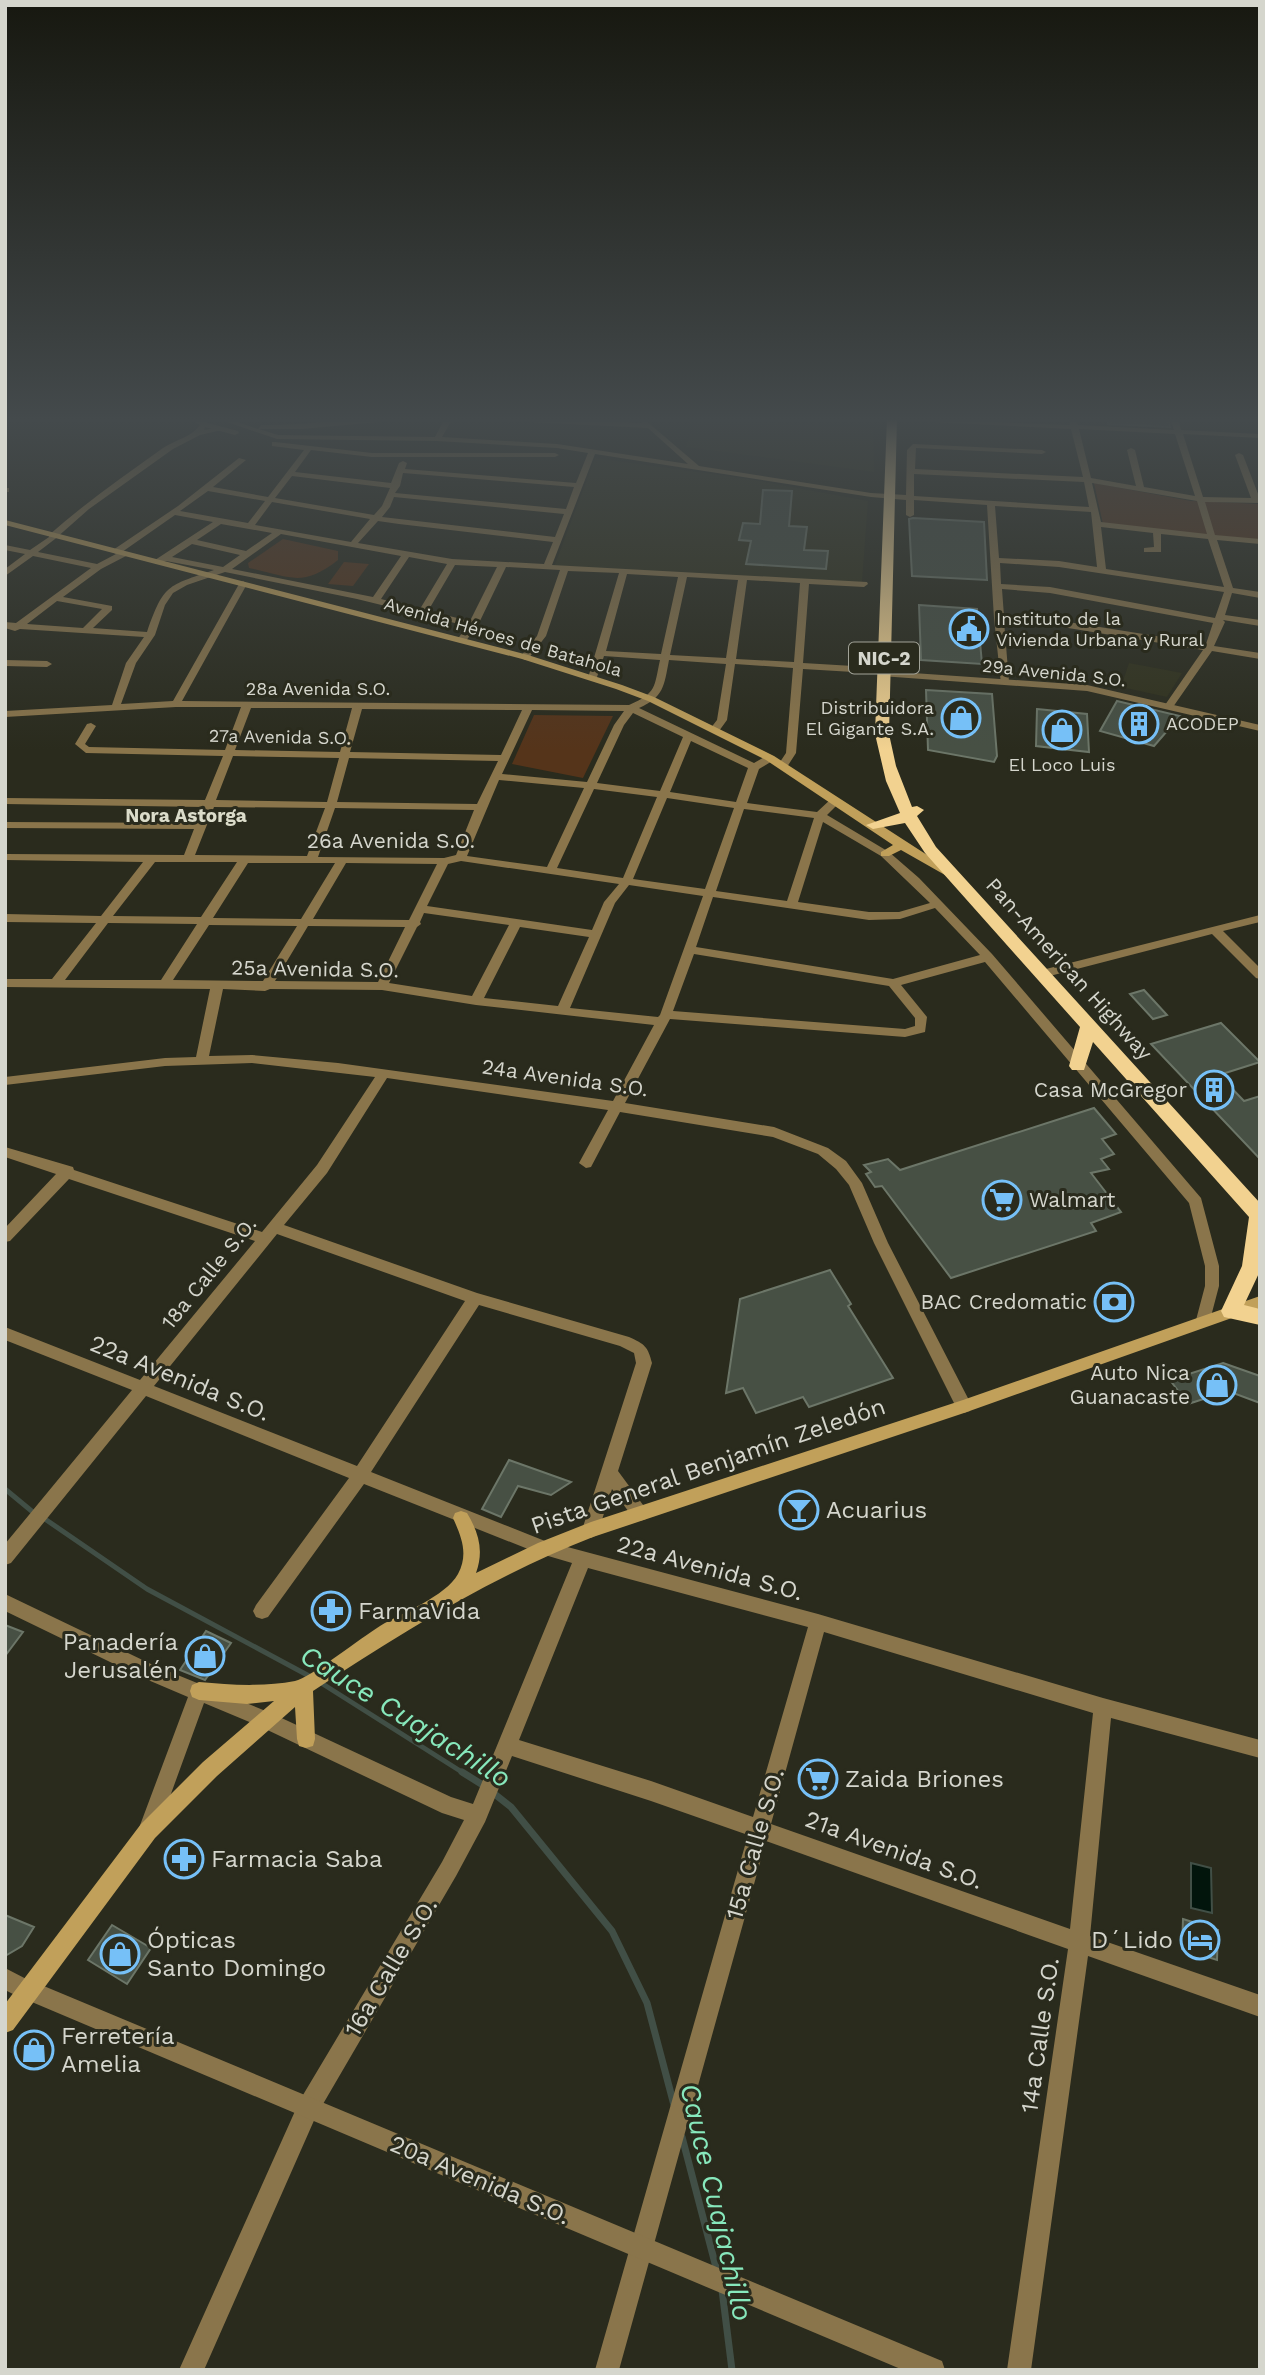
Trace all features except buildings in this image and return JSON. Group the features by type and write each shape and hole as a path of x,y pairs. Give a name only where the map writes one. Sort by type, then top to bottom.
{"highway":[{"name":"Pan-American Highway","path":"897,529 890,674 898,753 913,813 957,877 1260,1216"},
{"path":"873,825 896,822 913,813"},
{"path":"1079,1066 1089,1027"},
{"path":"1260,1216 1252,1266 1230,1311 1260,1317"}],"main road":[{"name":"Avenida Héroes de Batahola","path":"27,529 119,553 161,560 210,576 525,657 651,699 783,765 901,845 957,877"},
{"name":"Avenida Héroes de Batahola","path":"5,530 47,535"},
{"path":"885,854 901,845"},
{"name":"Pista General Benjamín Zeledón","path":"5,2022 148,1831 304,1687 453,1594 544,1548 591,1530 964,1406 1260,1302"},
{"path":"453,1594 467,1575 473,1556 471,1537 461,1518"},
{"path":"199,1691 247,1695 304,1687 306,1738"}],"street":[{"path":"5,573 33,553 56,529"},
{"path":"5,631 17,627 152,529"},
{"path":"161,560 208,529"},
{"path":"267,529 453,562 864,584"},
{"path":"352,545 368,529"},
{"path":"471,529 557,540"},
{"path":"547,568 561,529"},
{"path":"992,529 1004,682"},
{"path":"1098,529 1102,570"},
{"path":"1133,529 1260,542"},
{"path":"1170,705 1209,648 1229,590 1210,529"},
{"path":"116,706 131,663 150,635 161,605 170,592 184,583 224,570 280,531"},
{"path":"1147,550 1158,550 1157,532"},
{"path":"190,541 247,554"},
{"path":"5,547 98,567"},
{"path":"376,600 406,555"},
{"path":"161,560 376,600 473,625"},
{"path":"994,560 1102,570 1260,595"},
{"path":"423,612 453,562"},
{"path":"461,640 473,625 502,566"},
{"path":"525,657 541,636 565,568"},
{"path":"593,678 624,571"},
{"path":"551,870 619,725 631,708 651,699 658,689 683,575"},
{"path":"715,729 722,720 743,578"},
{"path":"783,765 791,753 804,582"},
{"path":"176,704 243,584"},
{"path":"996,586 1050,590 1221,619 1260,623"},
{"path":"55,598 109,608 85,631"},
{"path":"998,618 1062,624 1260,656"},
{"path":"5,625 150,635"},
{"path":"600,653 870,670"},
{"path":"5,673 9,663 47,664"},
{"name":"29a Avenida S.O.","path":"890,674 1087,688 1260,727"},
{"name":"28a Avenida S.O.","path":"5,714 176,704 631,708"},
{"path":"188,860 247,705"},
{"path":"312,859 331,805 358,705"},
{"path":"461,858 481,807 529,706"},
{"path":"631,708 754,766"},
{"name":"27a Avenida S.O.","path":"91,726 80,744 86,750 228,755 504,758"},
{"path":"564,1010 610,902 627,881 689,734"},
{"path":"586,1163 619,1107 664,1018 754,766 770,758"},
{"path":"495,776 591,785 820,816 885,854 938,904 988,957 1196,1202 1212,1266 1213,1286 1204,1320"},
{"path":"5,801 481,807"},
{"path":"791,905 820,816 835,801"},
{"path":"5,825 202,826"},
{"name":"26a Avenida S.O.","path":"5,857 444,861 461,858 884,916 938,904"},
{"path":"56,983 151,859"},
{"path":"164,985 244,860"},
{"path":"265,987 343,860"},
{"path":"382,986 444,861"},
{"path":"422,909 595,934"},
{"path":"5,918 104,917 415,923"},
{"path":"1042,974 1260,918"},
{"path":"476,1001 516,923"},
{"path":"1215,930 1260,975"},
{"path":"690,950 893,983 988,957"},
{"name":"25a Avenida S.O.","path":"5,983 382,986 476,1001 664,1018 905,1033 921,1029 923,1023 893,983"},
{"path":"202,1060 217,986"},
{"name":"24a Avenida S.O.","path":"5,1081 202,1060 252,1059 383,1074 619,1107 774,1132 823,1152 841,1165 855,1183 881,1243 964,1406"},
{"name":"18a Calle S.O.","path":"5,1557 271,1233 337,1148 383,1074"},
{"path":"5,1152 475,1298 624,1341 641,1349 644,1363 591,1530"},
{"path":"5,1237 68,1171"},
{"path":"262,1612 359,1477 475,1298"},
{"name":"22a Avenida S.O.","path":"5,1334 461,1518 544,1548 818,1622 1103,1707 1260,1749"},
{"path":"610,1473 640,1514"},
{"name":"16a Calle S.O.","path":"191,2370 308,2108 482,1807 509,1746 582,1560"},
{"path":"5,1602 147,1671 266,1720 449,1806 482,1807"},
{"name":"15a Calle S.O.","path":"641,2248 818,1622"},
{"path":"148,1831 199,1691"},
{"name":"14a Calle S.O.","path":"1019,2370 1079,1944 1103,1707"},
{"name":"21a Avenida S.O.","path":"509,1746 759,1829 1260,2006"},
{"name":"20a Avenida S.O.","path":"5,1978 27,1990 933,2370"},
{"path":"607,2370 641,2248"}],"shaded area":[{"path":"568,529 866,529 862,582 554,567"},
{"path":"1150,529 1260,529 1260,540"},
{"path":"283,539 338,551 338,560 315,574 296,578 249,568 248,563"},
{"path":"344,562 369,564 353,586 328,584"},
{"path":"1129,663 1182,673 1167,697 1121,687"},
{"path":"534,715 613,716 583,778 512,764"},
{"path":"1191,1863 1211,1868 1212,1913 1191,1908"}],"waterway":[{"name":"Cauce Cuajachillo","path":"5,1489 34,1513"},
{"name":"Cauce Cuajachillo","path":"42,1517 147,1589 311,1677"},
{"name":"Cauce Cuajachillo","path":"318,1681 465,1774"},
{"name":"Cauce Cuajachillo","path":"462,1772 486,1787"},
{"name":"Cauce Cuajachillo","path":"492,1792 511,1807 612,1931 647,2003 674,2105"},
{"name":"Cauce Cuajachillo","path":"682,2137 717,2271"},
{"name":"Cauce Cuajachillo","path":"722,2290 732,2370"}],"place":[{"name":"Instituto de la Vivienda Urbana y Rural","path":"969,629"},
{"name":"Distribuidora El Gigante S.A.","path":"961,718"},
{"name":"ACODEP","path":"1139,724"},
{"name":"El Loco Luis","path":"1062,730"},
{"name":"Casa McGregor","path":"1214,1090"},
{"name":"Walmart","path":"1002,1200"},
{"name":"BAC Credomatic","path":"1114,1302"},
{"name":"Auto Nica Guanacaste","path":"1217,1385"},
{"name":"Acuarius","path":"799,1510"},
{"name":"FarmaVida","path":"331,1611"},
{"name":"Panadería Jerusalén","path":"205,1656"},
{"name":"Zaida Briones","path":"818,1779"},
{"name":"Farmacia Saba","path":"184,1859"},
{"name":"D´Lido","path":"1200,1940"},
{"name":"Ópticas Santo Domingo","path":"120,1954"},
{"name":"Ferretería Amelia","path":"34,2050"}],"district":[{"name":"Nora Astorga","path":"186,815"}]}
